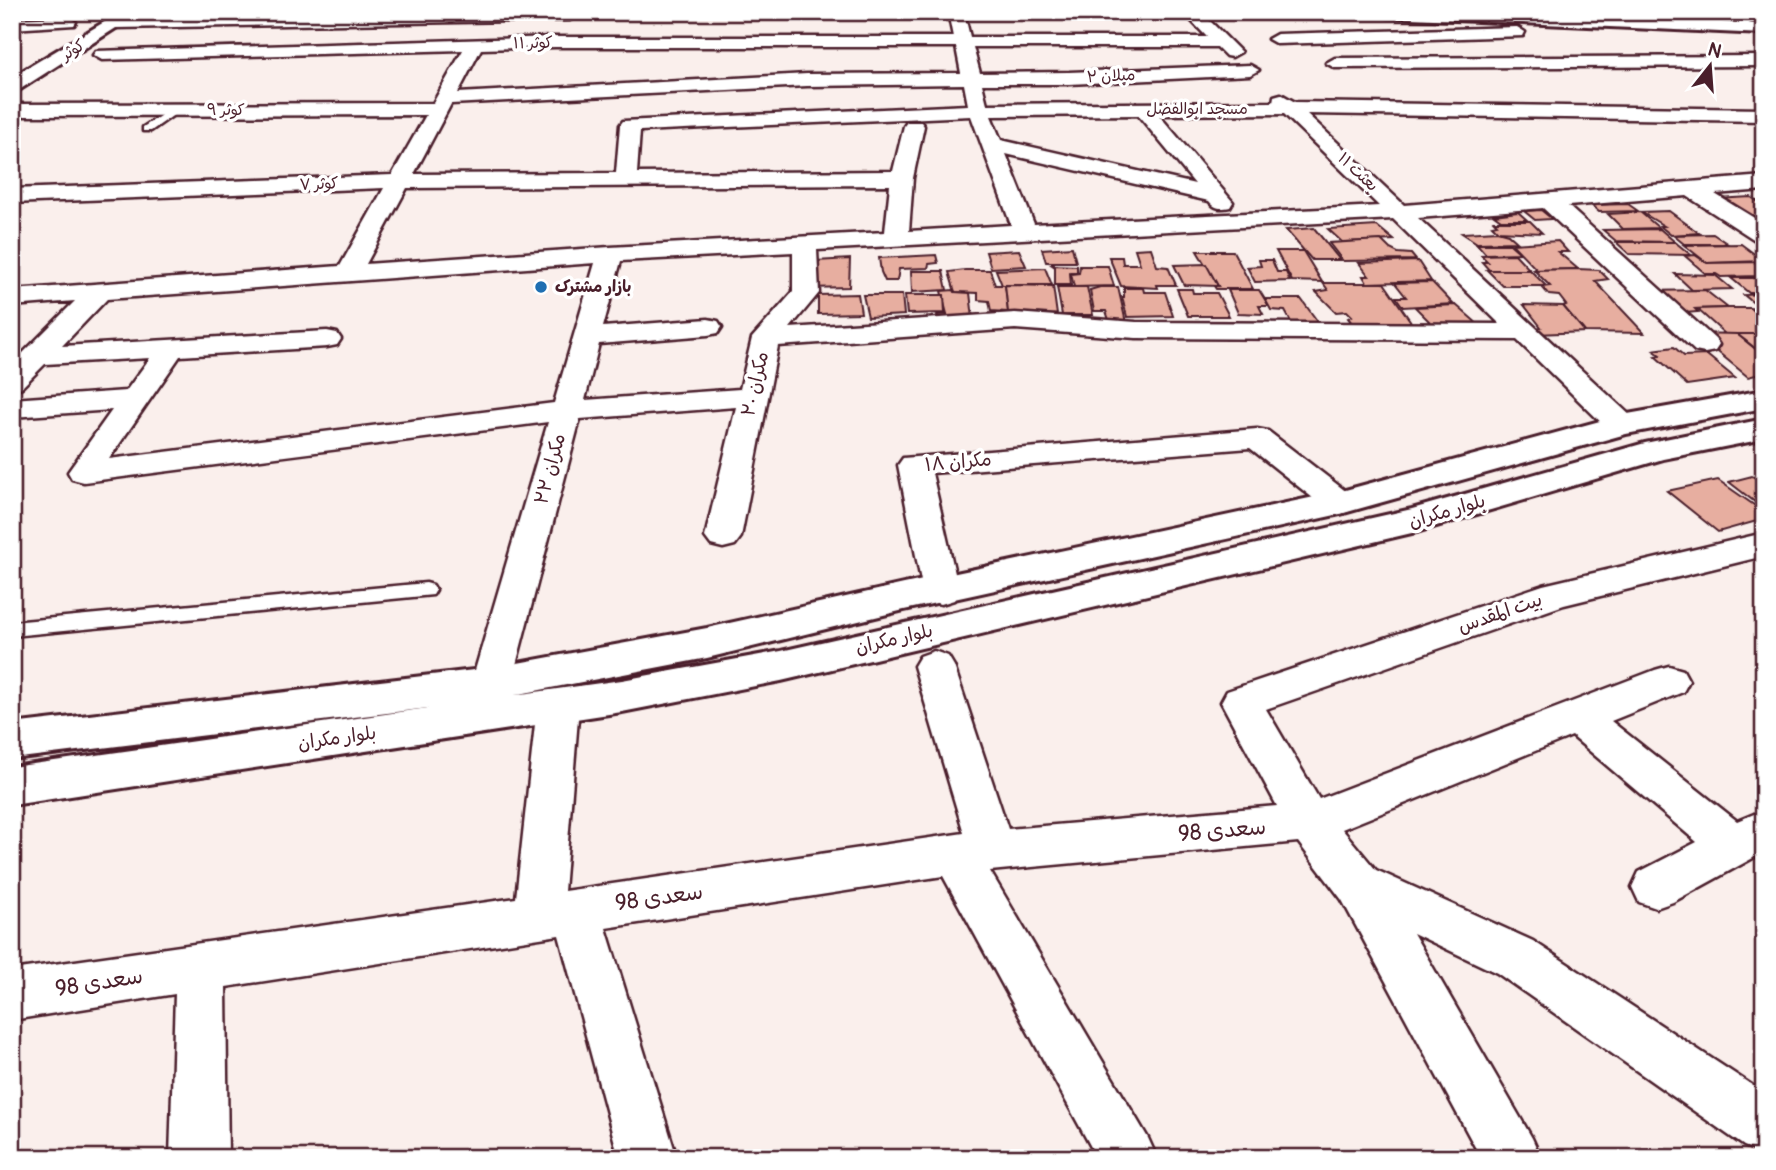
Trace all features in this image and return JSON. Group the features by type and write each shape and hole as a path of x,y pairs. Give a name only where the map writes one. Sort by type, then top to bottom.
{"street":[{"name":"کوثر","path":"12,72 114,18 133,12"},
{"path":"956,12 979,110 1025,232"},
{"name":"بعثت ۱۱","path":"1191,12 1622,425"},
{"path":"1388,12 1713,23 1738,17 1764,22"},
{"path":"1549,12 1663,15 1764,29"},
{"path":"114,18 571,14"},
{"path":"555,42 571,14"},
{"path":"1495,17 1631,113"},
{"name":"کوثر","path":"12,86 114,18"},
{"path":"13,32 68,22"},
{"path":"741,22 742,42"},
{"path":"1277,39 1527,39"},
{"name":"کوثر ۱۱","path":"102,55 555,42 1222,42"},
{"path":"349,273 475,44"},
{"path":"1335,63 1729,61 1757,68"},
{"name":"میلان ۲","path":"442,104 807,80 1069,78 1250,70"},
{"path":"108,110 138,93"},
{"name":"کوثر ۹","path":"12,110 174,110 442,104"},
{"name":"مسجد ابوالفضل","path":"626,180 630,125 979,110 1289,108 1764,116"},
{"path":"1144,109 1237,221"},
{"path":"754,179 756,120"},
{"path":"895,239 902,178 914,126"},
{"path":"992,144 1217,196"},
{"name":"کوثر ۷","path":"12,196 399,181 902,178"},
{"path":"12,298 610,254 1399,212 1764,183"},
{"path":"1692,189 1764,235"},
{"path":"1548,200 1705,345"},
{"name":"مکران ۲۰","path":"723,537 766,338 806,293 805,244"},
{"name":"مکران ۲۲","path":"491,684 610,254"},
{"path":"12,381 100,291"},
{"path":"766,338 1014,321 1136,330 1525,332"},
{"path":"586,337 708,327"},
{"path":"37,356 327,339"},
{"path":"171,348 84,471 565,411 752,397"},
{"path":"12,408 135,399"},
{"name":"بلوار مکران","path":"12,742 491,684 707,643 904,597 1340,503 1622,425 1764,400"},
{"name":"بلوار مکران","path":"12,786 558,705 781,666 1416,520 1657,450 1764,429"},
{"name":"مکران ۱۸","path":"941,591 914,465 1257,438 1340,503"},
{"name":"بیت المقدس","path":"1310,821 1241,702 1556,594 1764,544"},
{"path":"934,666 973,852 1128,1158"},
{"name":"سعدی 98","path":"12,995 557,911 973,852 1310,821 1669,681"},
{"path":"558,705 557,911 648,1158"},
{"path":"1577,717 1748,837 1656,887"},
{"path":"1310,821 1359,885 1512,1158"},
{"path":"1359,885 1515,957 1764,1126"},
{"path":"199,1158 201,966"}],"lane":[{"path":"147,129 174,110"},
{"path":"12,629 426,590"}],"building":[{"path":"1751,197 1764,206 1764,220 1742,221 1715,199"},
{"path":"1628,204 1638,211 1599,212 1591,205"},
{"path":"1541,210 1552,219 1535,220 1524,211"},
{"path":"1669,211 1699,233 1671,235 1660,226 1664,226 1641,212"},
{"path":"1518,212 1527,220 1501,220 1494,215"},
{"path":"1640,212 1659,228 1623,229 1608,214"},
{"path":"1494,221 1530,221 1542,233 1498,231 1492,225 1497,224"},
{"path":"1377,226 1394,240 1342,242 1328,229"},
{"path":"1314,228 1340,260 1312,260 1286,230"},
{"path":"1660,229 1675,242 1616,241 1603,230"},
{"path":"1497,231 1508,234 1517,242 1477,243 1462,233"},
{"path":"1713,234 1728,244 1684,244 1673,235"},
{"path":"1381,240 1390,249 1411,254 1416,260 1343,261 1329,243"},
{"path":"1558,241 1568,252 1558,252 1578,269 1537,270 1512,244"},
{"path":"1616,242 1675,242 1691,255 1629,254"},
{"path":"1477,244 1510,244 1520,253 1486,254"},
{"path":"1741,244 1764,261 1707,263 1684,245"},
{"path":"1072,247 1076,262 1046,262 1042,249"},
{"path":"1151,248 1157,266 1168,267 1176,285 1157,285 1158,288 1121,286 1109,257 1122,257 1123,264 1140,264 1135,249"},
{"path":"1019,250 1026,266 991,268 986,252"},
{"path":"1197,251 1233,251 1253,289 1216,289 1214,286 1218,286"},
{"path":"1276,251 1303,251 1322,282 1292,281"},
{"path":"1515,254 1530,270 1489,270 1482,262 1488,262 1481,255"},
{"path":"936,255 938,263 929,264 928,268 899,269 897,281 885,281 881,272 879,258"},
{"path":"1695,255 1707,263 1764,262 1764,270 1756,271 1758,276 1721,277 1706,274 1685,256"},
{"path":"850,259 849,287 808,288 816,261"},
{"path":"1259,260 1272,260 1277,272 1286,272 1290,281 1255,282 1247,267 1261,266"},
{"path":"1418,261 1431,281 1367,283 1363,276 1369,276 1359,263"},
{"path":"1206,264 1218,286 1184,285 1174,265"},
{"path":"1052,265 1077,266 1077,272 1070,273 1071,285 1055,285 1055,267"},
{"path":"1080,266 1108,266 1114,286 1074,287 1071,274 1079,273"},
{"path":"1045,268 1052,285 1002,285 996,270"},
{"path":"990,270 995,285 1005,285 1008,312 991,311 989,301 978,300 978,293 955,292 949,272"},
{"path":"1487,270 1530,270 1546,286 1503,286"},
{"path":"1534,270 1599,270 1608,279 1595,281 1644,333 1585,332 1563,306 1566,305 1559,296 1549,295 1542,287 1550,286"},
{"path":"911,271 943,271 947,290 912,292"},
{"path":"1675,274 1715,275 1732,289 1692,290"},
{"path":"1731,278 1764,278 1764,293 1749,293"},
{"path":"1432,282 1453,304 1403,307 1396,297 1406,297 1395,283"},
{"path":"1323,283 1384,283 1416,329 1358,330 1348,318 1352,316 1347,311 1336,312 1316,292 1328,290"},
{"path":"1005,285 1053,286 1057,315 1008,312"},
{"path":"1057,287 1087,287 1093,315 1062,315"},
{"path":"1118,287 1127,327 1111,326 1106,311 1094,311 1090,290"},
{"path":"1124,288 1165,292 1173,316 1127,317 1122,297"},
{"path":"1177,289 1192,289 1193,293 1217,293 1229,316 1188,316"},
{"path":"1228,290 1259,290 1269,306 1259,306 1263,314 1238,313"},
{"path":"1705,290 1728,308 1695,309 1698,312 1672,314 1648,291"},
{"path":"941,291 970,293 973,318 938,317 937,315 947,314"},
{"path":"858,294 861,313 818,314 818,295"},
{"path":"1764,294 1762,310 1744,295"},
{"path":"863,295 902,295 904,315 868,317"},
{"path":"905,295 944,295 945,313 907,314"},
{"path":"1265,299 1301,299 1318,322 1291,322 1285,311 1271,310"},
{"path":"1456,305 1478,324 1431,323 1415,307"},
{"path":"1524,305 1563,306 1585,332 1536,334 1530,329 1541,327"},
{"path":"1751,308 1764,320 1764,334 1725,334 1697,309"},
{"path":"1695,333 1737,334 1764,356 1764,373 1748,377"},
{"path":"1737,334 1764,334 1764,355"},
{"path":"1674,347 1684,356 1707,355 1735,378 1687,385 1655,356 1660,355 1653,350"},
{"path":"1752,476 1764,483 1764,509 1729,482"},
{"path":"1718,480 1764,512 1764,519 1718,532 1667,491"}],"place":[{"name":"بازار مشترک","path":"541,287"}]}
